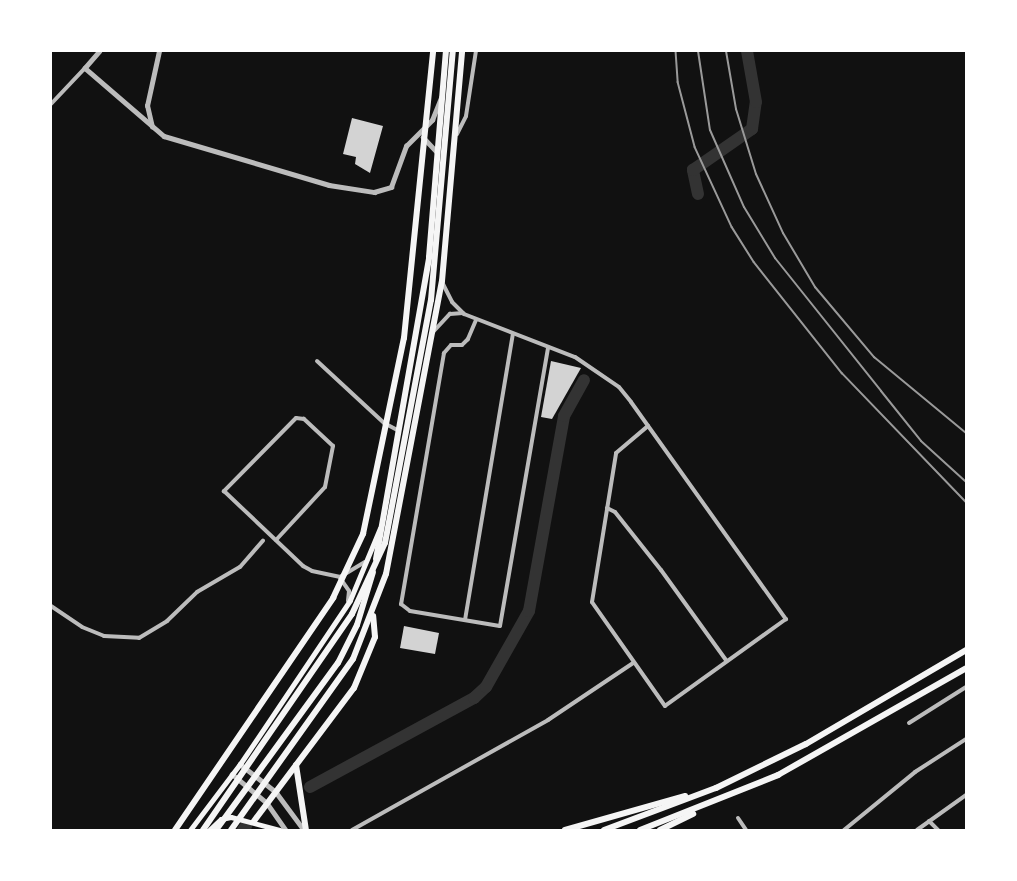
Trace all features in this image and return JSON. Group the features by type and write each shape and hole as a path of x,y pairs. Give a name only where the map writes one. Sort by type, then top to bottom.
{"highway":[{"path":"176,830 333,598 363,534 404,338 433,51"},
{"path":"216,830 338,663 366,601 385,513 397,430 429,257 446,51"},
{"path":"203,830 352,614 385,543 431,300 453,51"},
{"path":"231,830 347,668 373,616 393,548 442,281 457,134 462,51"},
{"path":"254,821 362,672 375,637 373,616"},
{"path":"604,830 716,788 806,744 966,650"},
{"path":"660,830 813,757 966,668"},
{"path":"296,765 305,830"},
{"path":"565,830 716,788"},
{"path":"640,830 726,798"}],"main road":[{"path":"190,830 240,764 348,602 368,560 385,513"},
{"path":"208,830 221,819 254,821 280,830"}],"street":[{"path":"51,104 100,51"},
{"path":"153,129 147,106 159,51"},
{"path":"457,134 466,116 476,51"},
{"path":"85,68 153,129 205,151 329,185 374,192 391,187 406,146 432,120 442,95"},
{"path":"418,135 428,140 438,154"},
{"path":"442,281 452,302 464,314 595,368 611,380 648,426 786,620 665,706 592,602 616,453 648,426"},
{"path":"432,334 450,314 464,314"},
{"path":"476,320 468,339 462,345 451,345 444,353 401,604 410,611 500,626 548,347"},
{"path":"465,620 513,334"},
{"path":"317,361 384,423 397,430"},
{"path":"276,540 325,487 333,446 324,435 304,419 296,418 224,491 276,540 312,571 339,577 349,591 348,602"},
{"path":"607,508 615,512 661,570 727,660"},
{"path":"51,606 82,627 104,636 139,638 167,621 197,592 240,567 263,541"},
{"path":"339,577 368,560"},
{"path":"352,830 548,720 633,663"},
{"path":"909,723 966,687"},
{"path":"844,830 915,772 966,740"},
{"path":"240,764 276,792 305,830"},
{"path":"232,774 267,803 286,830"},
{"path":"916,830 966,795"},
{"path":"961,799 966,803"},
{"path":"738,818 746,830"},
{"path":"929,821 938,830"}],"building":[{"path":"352,118 383,126 370,173 355,164 356,157 343,154"},
{"path":"551,361 581,368 552,419 541,417"},
{"path":"404,626 439,633 435,654 400,648"}],"waterway":[{"path":"698,194 693,170 752,129 756,102 747,51"},
{"path":"310,787 474,698 486,687 529,611 564,416 584,380"},
{"path":"243,830 246,826"}],"tram line":[{"path":"676,51 678,82 695,147 732,227 754,262 842,373 966,502"}],"railway":[{"path":"698,51 710,130 744,207 775,258 921,441 966,482"},
{"path":"726,51 736,109 756,174 783,233 815,287 874,357 966,433"}]}
